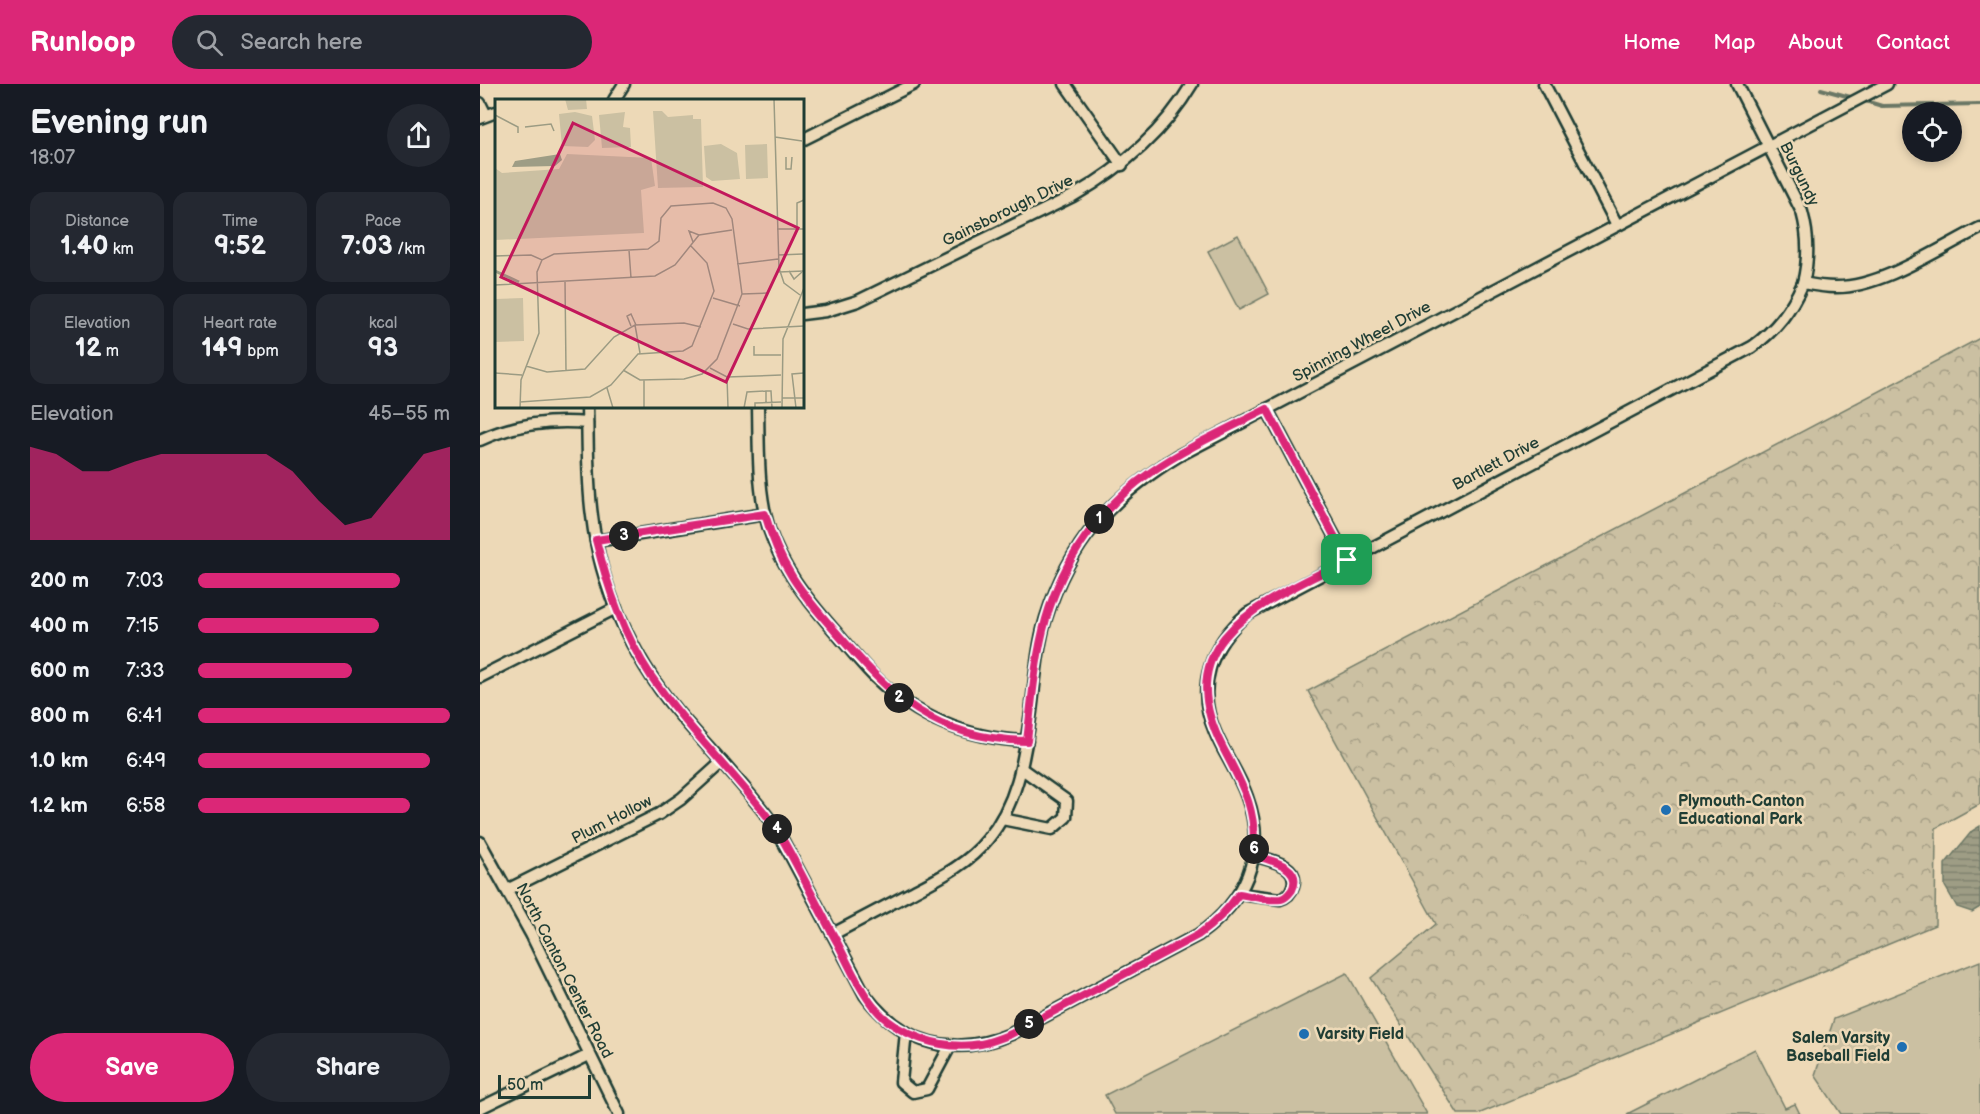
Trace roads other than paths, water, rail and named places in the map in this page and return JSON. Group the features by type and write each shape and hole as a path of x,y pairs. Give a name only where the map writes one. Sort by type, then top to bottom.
{"street":[{"path":"615,99 624,84"},
{"path":"804,139 914,84"},
{"path":"1065,84 1122,165"},
{"name":"Gainsborough Drive","path":"804,314 826,311 858,302 1096,183 1122,165 1161,128 1192,84"},
{"path":"1544,84 1617,225"},
{"name":"Burgundy","path":"1737,84 1798,201 1806,224 1808,253 1803,283"},
{"name":"Spinning Wheel Drive","path":"832,934 948,873 979,849 1002,819 1022,770 1037,664 1046,619 1062,577 1088,534 1117,500 1151,472 1887,84"},
{"path":"480,103 488,115"},
{"path":"1803,283 1836,287 1873,281 1980,228"},
{"name":"Bartlett Drive","path":"587,408 590,497 596,540 615,608 650,674 675,708 776,828 874,1008 906,1032 924,1040 950,1046 981,1044 1021,1028 1198,935 1228,910 1239,894 1248,875 1253,855 1254,821 1247,797 1215,732 1209,714 1206,688 1211,662 1225,635 1247,614 1752,347 1770,333 1785,316 1796,300 1803,283"},
{"path":"758,408 760,483 765,514 777,550 799,589 873,675 890,691 923,714 954,728 992,738 1027,741"},
{"path":"1267,409 1347,560"},
{"path":"480,440 520,426 541,422 587,423"},
{"path":"596,540 765,514"},
{"path":"480,677 615,608"},
{"name":"Plum Hollow","path":"507,890 659,814 681,799 722,762"},
{"path":"1002,819 1052,829 1066,817 1067,801 1022,770"},
{"name":"North Canton Center Road","path":"480,842 531,933 619,1114"},
{"path":"1239,894 1280,899 1287,897 1293,887 1292,872 1276,862 1253,855"},
{"path":"906,1032 901,1082 913,1092 927,1089 950,1046"},
{"path":"482,1109 589,1055"}],"waterway":[{"path":"1821,89 1854,98"},
{"path":"1862,100 1882,106 1980,104"}],"place":[{"name":"Plymouth-Canton Educational Park","path":"1666,810"},
{"name":"Varsity Field","path":"1304,1034"},
{"name":"Salem Varsity Baseball Field","path":"1902,1047"}]}
